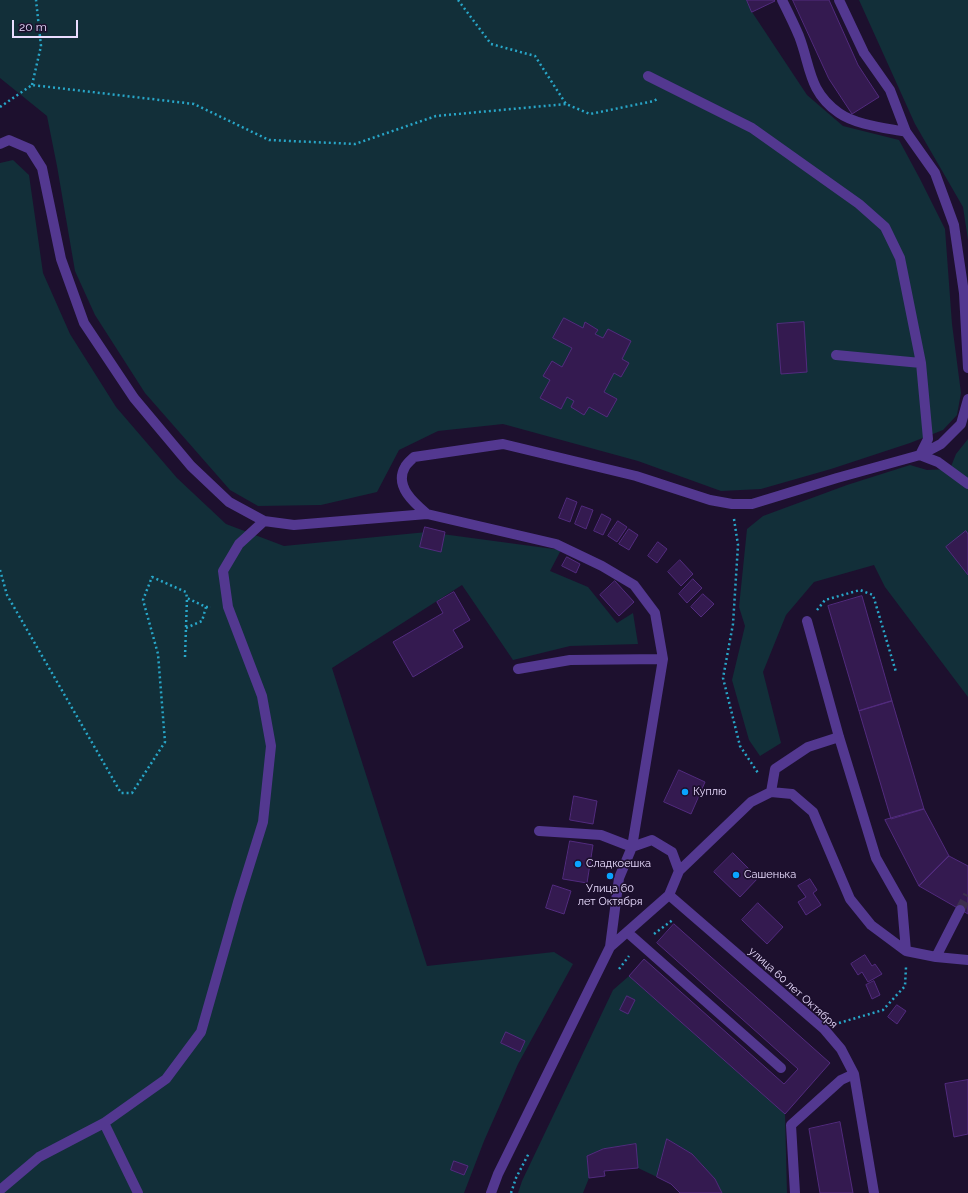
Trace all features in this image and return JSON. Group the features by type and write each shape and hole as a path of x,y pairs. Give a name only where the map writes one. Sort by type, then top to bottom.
{"street":[{"path":"782,0 799,36 810,76 820,95 839,113 862,123 906,132"},
{"path":"839,0 864,53 890,90 906,132 935,173 954,225 964,293 968,368"},
{"path":"648,76 752,128 859,204 885,226 900,258 921,363 928,439 920,454"},
{"path":"0,144 9,140 30,149 42,168 61,259 84,323 134,398 191,466 229,502 264,521 294,525 427,514 556,544 602,566 634,585 655,613 663,659 632,847 618,878 610,947 498,1174 491,1193"},
{"path":"836,355 921,363"},
{"path":"427,514 412,501 403,487 402,477 405,467 414,457 503,444 636,476 710,500 732,504 752,504 920,454 941,444 961,424 968,399"},
{"path":"920,454 938,462 968,484"},
{"path":"0,1190 38,1157 104,1123 166,1079 201,1032 238,902 263,822 271,746 262,696 228,608 223,571 239,544 264,521"},
{"path":"807,621 839,736 876,858 902,904 906,951"},
{"path":"518,668 570,660 615,658 663,659"},
{"path":"771,792 775,769 808,747 839,736"},
{"path":"610,947 669,895 679,871 751,802 771,792 792,794 812,812 850,899 871,926 906,951 936,957 968,960"},
{"path":"539,831 601,835 632,847 652,840 672,852 679,871"},
{"name":"улица 60 лет Октября","path":"669,895 824,1029 841,1049 854,1074 874,1193"},
{"path":"936,957 960,910"},
{"path":"627,932 781,1068"},
{"path":"795,1193 791,1124 841,1080 854,1074"},
{"path":"104,1123 138,1193"}],"path":[{"path":"0,108 32,85 41,46 36,0"},
{"path":"458,0 491,44 535,56 566,104"},
{"path":"32,85 194,104 268,140 355,144 436,116 566,104 590,114 654,101 671,87"},
{"path":"732,504 738,545 733,624 723,678 740,746 771,792"},
{"path":"0,570 7,595 121,794 132,793 165,742 158,654 143,600 152,577 186,592 186,657"},
{"path":"807,621 825,600 860,590 873,595 896,672"},
{"path":"187,598 206,607 228,608"},
{"path":"186,628 202,622 206,607"},
{"path":"615,975 625,959 677,916"},
{"path":"840,1023 883,1010 905,986 906,951"},
{"path":"511,1193 516,1178 530,1150"}],"shaded area":[{"path":"0,0 747,0 752,12 807,95 843,126 899,140 920,179 945,229 952,324 961,393 957,415 943,430 910,443 831,469 761,489 721,491 638,461 503,424 438,431 399,450 377,492 321,505 258,506 230,490 145,393 95,315 75,271 47,116 0,78"},
{"path":"859,0 968,0 968,240 963,207 915,124"},
{"path":"13,160 29,175 43,273 70,334 116,407 177,478 226,524 284,546 427,532 561,550 550,571 588,587 617,623 633,613 638,644 570,646 513,660 462,585 332,668 427,966 554,952 573,964 518,1064 484,1141 464,1193 0,1193 0,163"},
{"path":"968,439 968,697 885,587 874,565 814,582 786,615 763,672 781,743 760,756 749,740 732,680 745,626 739,607 747,529 763,516 847,485 910,465 927,470 950,469 956,454"},
{"path":"629,976 785,1114 787,1193 722,1193 715,1179 692,1154 667,1139 657,1177 638,1168 635,1144 603,1149 587,1156 589,1178 583,1193 518,1193 522,1181 613,990"}],"building":[{"path":"747,0 774,0 775,1 752,12"},
{"path":"793,0 829,0 858,65 879,97 852,114 829,79"},
{"path":"564,318 583,328 585,322 598,330 595,334 603,338 608,329 631,341 622,359 629,363 621,377 614,373 604,392 617,399 607,417 589,407 584,415 571,407 574,401 567,397 561,409 540,398 550,380 543,376 552,361 562,367 572,348 553,338"},
{"path":"804,322 807,372 781,374 777,324"},
{"path":"567,498 577,502 570,522 559,518"},
{"path":"582,506 593,510 586,529 575,524"},
{"path":"602,514 611,519 603,535 594,531"},
{"path":"618,521 627,527 617,542 608,536"},
{"path":"425,527 445,532 441,552 420,547"},
{"path":"629,529 638,535 629,550 619,544"},
{"path":"966,531 968,534 968,575 946,547"},
{"path":"658,542 667,549 657,563 648,556"},
{"path":"567,557 580,564 576,573 562,566"},
{"path":"680,560 693,574 681,586 668,572"},
{"path":"693,579 702,588 687,603 679,594"},
{"path":"615,581 634,602 619,616 600,595"},
{"path":"454,592 470,620 453,630 463,647 413,677 393,642 443,613 437,602"},
{"path":"703,594 714,604 701,617 691,607"},
{"path":"862,596 892,701 859,711 828,606"},
{"path":"892,701 924,809 891,819 859,711"},
{"name":"Куплю","path":"679,770 705,782 691,814 664,802"},
{"path":"574,796 597,801 593,824 570,820"},
{"path":"924,809 949,856 919,886 885,820"},
{"name":"Сладкоешка","path":"570,841 593,845 587,883 563,879"},
{"name":"Сашенька","path":"733,853 758,878 740,897 714,872"},
{"path":"949,856 968,866 968,914 919,886"},
{"path":"810,879 817,890 813,893 821,905 806,915 798,902 806,897 798,886"},
{"path":"553,885 571,891 564,914 546,908"},
{"path":"758,903 783,927 767,944 742,920"},
{"path":"674,924 830,1063 785,1114 629,976 644,959 784,1084 798,1069 657,943"},
{"path":"865,955 872,966 875,964 882,974 868,982 862,972 858,975 851,964"},
{"path":"874,981 880,995 872,999 866,985"},
{"path":"627,996 635,1000 628,1014 620,1010"},
{"path":"897,1005 906,1011 897,1024 888,1017"},
{"path":"506,1032 525,1041 520,1052 501,1043"},
{"path":"968,1080 968,1134 954,1137 945,1084"},
{"path":"840,1122 853,1193 820,1193 809,1129"},
{"path":"667,1139 692,1154 715,1179 722,1193 680,1193 671,1184 657,1177"},
{"path":"636,1144 638,1168 604,1171 605,1176 589,1178 587,1156 603,1149"},
{"path":"454,1161 468,1166 464,1175 451,1170"}],"tunnel":[{"path":"960,910 968,895"}],"place":[{"name":"Куплю","path":"685,792"},
{"name":"Сладкоешка","path":"578,864"},
{"name":"Сашенька","path":"736,875"},
{"name":"Улица 60 лет Октября","path":"610,876"}]}
